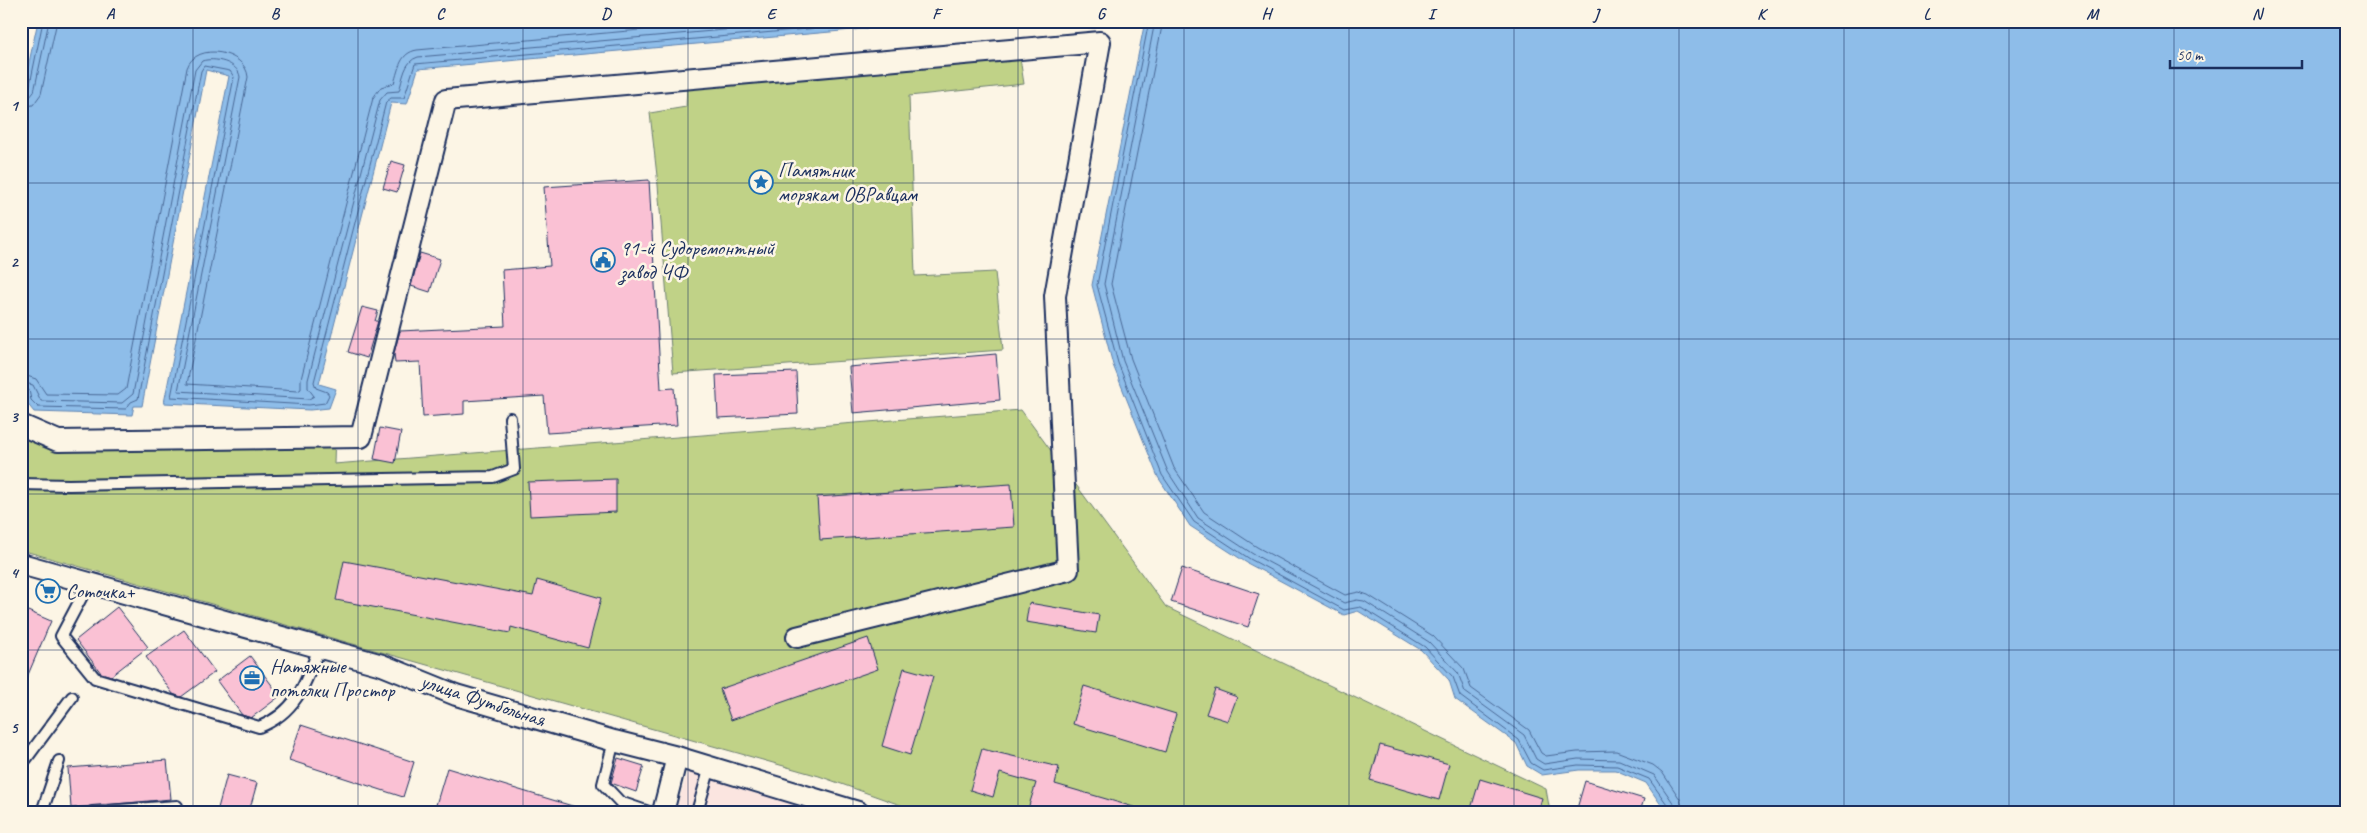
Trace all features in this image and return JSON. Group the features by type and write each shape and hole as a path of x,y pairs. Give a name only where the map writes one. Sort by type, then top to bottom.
{"street":[{"path":"21,425 58,441 361,437 446,100 1100,42 1055,296 1068,570 797,637"},
{"name":"улица Футбольная","path":"21,564 382,666 456,694 614,741 677,756 858,812"},
{"path":"663,812 677,756"}],"lane":[{"path":"21,484 79,485 493,477 514,469 510,418"},
{"path":"89,583 61,636 95,678 259,727 271,722 289,710 309,676 319,648"},
{"path":"21,758 26,760 72,697"},
{"path":"614,741 603,784 620,802 649,812"},
{"path":"42,812 60,761"},
{"path":"697,812 710,767"},
{"path":"92,812 177,806"}],"shaded area":[{"path":"691,761 865,812 675,812"}],"green space":[{"path":"1020,58 1024,84 909,96 915,276 995,272 1003,350 673,373 658,185 650,113 686,107 687,83"},
{"path":"1021,410 1166,607 1546,789 1550,812 920,812 819,776 21,550 21,427 40,433 335,429 334,464"}],"water":[{"path":"38,21 953,21 418,69 407,104 391,103 319,384 336,389 329,408 310,410 164,403 229,76 206,70 142,406 134,406 132,415 34,412 26,402 26,394 21,393 21,99"},
{"path":"1145,21 2346,21 2346,812 1666,812 1646,783 1615,770 1579,770 1542,775 1527,766 1516,743 1455,699 1449,680 1421,650 1358,611 1344,615 1247,563 1190,526 1158,477 1113,365 1092,285"}],"building":[{"path":"391,161 405,165 397,192 383,188"},
{"path":"649,180 661,389 674,388 677,425 547,433 544,396 464,401 464,414 423,417 420,362 395,363 394,353 400,331 505,326 502,270 550,266 544,187"},
{"path":"420,253 440,259 430,292 411,286"},
{"path":"362,307 378,311 375,321 378,321 367,358 348,352"},
{"path":"996,354 1000,400 853,413 849,367"},
{"path":"796,372 798,414 718,418 716,375"},
{"path":"380,428 401,432 395,463 374,459"},
{"path":"616,479 616,512 530,516 528,482"},
{"path":"1011,484 1014,527 820,540 817,497"},
{"path":"344,561 533,596 537,580 601,598 588,648 511,627 510,633 336,600"},
{"path":"1182,568 1259,594 1248,627 1171,602"},
{"path":"1029,603 1099,615 1096,633 1026,622"},
{"path":"117,607 148,647 111,676 101,673 76,640"},
{"path":"21,608 51,621 21,691"},
{"path":"184,630 215,672 181,697 173,694 146,657"},
{"path":"868,638 878,669 731,720 720,689"},
{"path":"250,656 280,696 251,718 242,715 217,681"},
{"path":"904,668 933,676 910,755 882,746"},
{"path":"1084,686 1176,714 1165,752 1073,724"},
{"path":"1215,689 1237,697 1228,721 1206,714"},
{"path":"301,725 414,762 403,797 289,760"},
{"path":"1380,745 1449,764 1439,800 1370,780"},
{"path":"982,749 1059,767 1055,784 1137,808 1136,812 1027,812 1036,783 1000,773 993,797 970,790"},
{"path":"618,758 644,766 636,792 611,783"},
{"path":"167,760 171,799 71,808 68,768"},
{"path":"447,768 579,808 579,812 457,812 436,805"},
{"path":"227,775 257,783 249,812 217,812"},
{"path":"1480,779 1542,798 1538,812 1470,812"},
{"path":"1585,781 1644,799 1640,812 1576,812"}],"place":[{"name":"Памятник морякам ОВРавцам","path":"761,182"},
{"name":"91-й Судоремонтный завод ЧФ","path":"603,260"},
{"name":"Соточка+","path":"48,591"},
{"name":"Натяжные потолки Простор","path":"252,678"}]}
